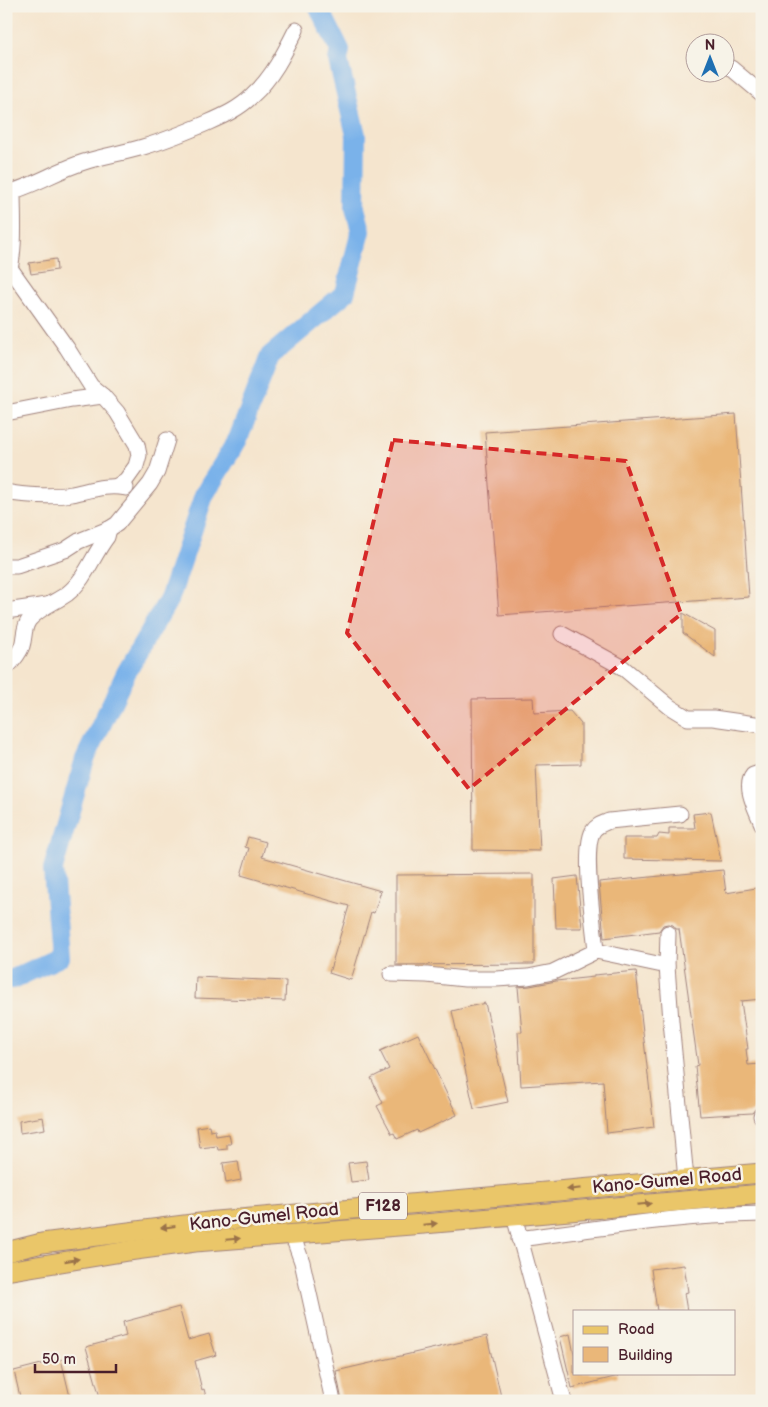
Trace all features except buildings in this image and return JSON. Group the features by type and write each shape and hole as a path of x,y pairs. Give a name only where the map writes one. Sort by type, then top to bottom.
{"main road":[{"name":"Kano-Gumel Road","path":"6,1252 42,1243 216,1221 762,1173"},
{"name":"Kano-Gumel Road","path":"6,1271 194,1242 762,1194"},
{"path":"42,1243 47,1264"}],"street":[{"path":"117,486 126,480 136,466 140,455 137,445 117,412 91,386 67,348 8,274 13,224 10,192 84,162 152,144 235,110 252,97 267,80 296,30"},
{"path":"736,72 762,94"},
{"path":"6,413 103,396"},
{"path":"6,566 17,566 65,550 79,541 117,524 157,472 166,440"},
{"path":"136,466 143,492"},
{"path":"6,492 38,495 71,494 117,486 143,492"},
{"path":"6,668 22,645 25,628 29,620 47,604 67,594 80,580 107,537 109,529"},
{"path":"6,611 47,604"},
{"path":"562,634 622,668 670,707 688,718 713,718 762,725"},
{"path":"760,815 751,794 749,782 753,775 762,772"},
{"path":"596,951 589,885 589,842 592,832 598,825 609,821 680,814"},
{"path":"668,933 667,966 671,1021 686,1179"},
{"path":"391,974 465,979 528,977 553,972 596,951 667,966"},
{"path":"519,1239 652,1221 726,1214 762,1214"},
{"path":"514,1216 564,1401"},
{"path":"292,1234 302,1262 333,1401"}],"highlighted area":[{"path":"393,440 626,461 681,614 469,789 347,633"}],"waterway":[{"path":"6,979 13,979 60,957 53,869 85,759 126,673 170,597 204,495 238,439 270,356 345,293 361,231 355,208 356,135 338,60 340,50 318,6"}]}
